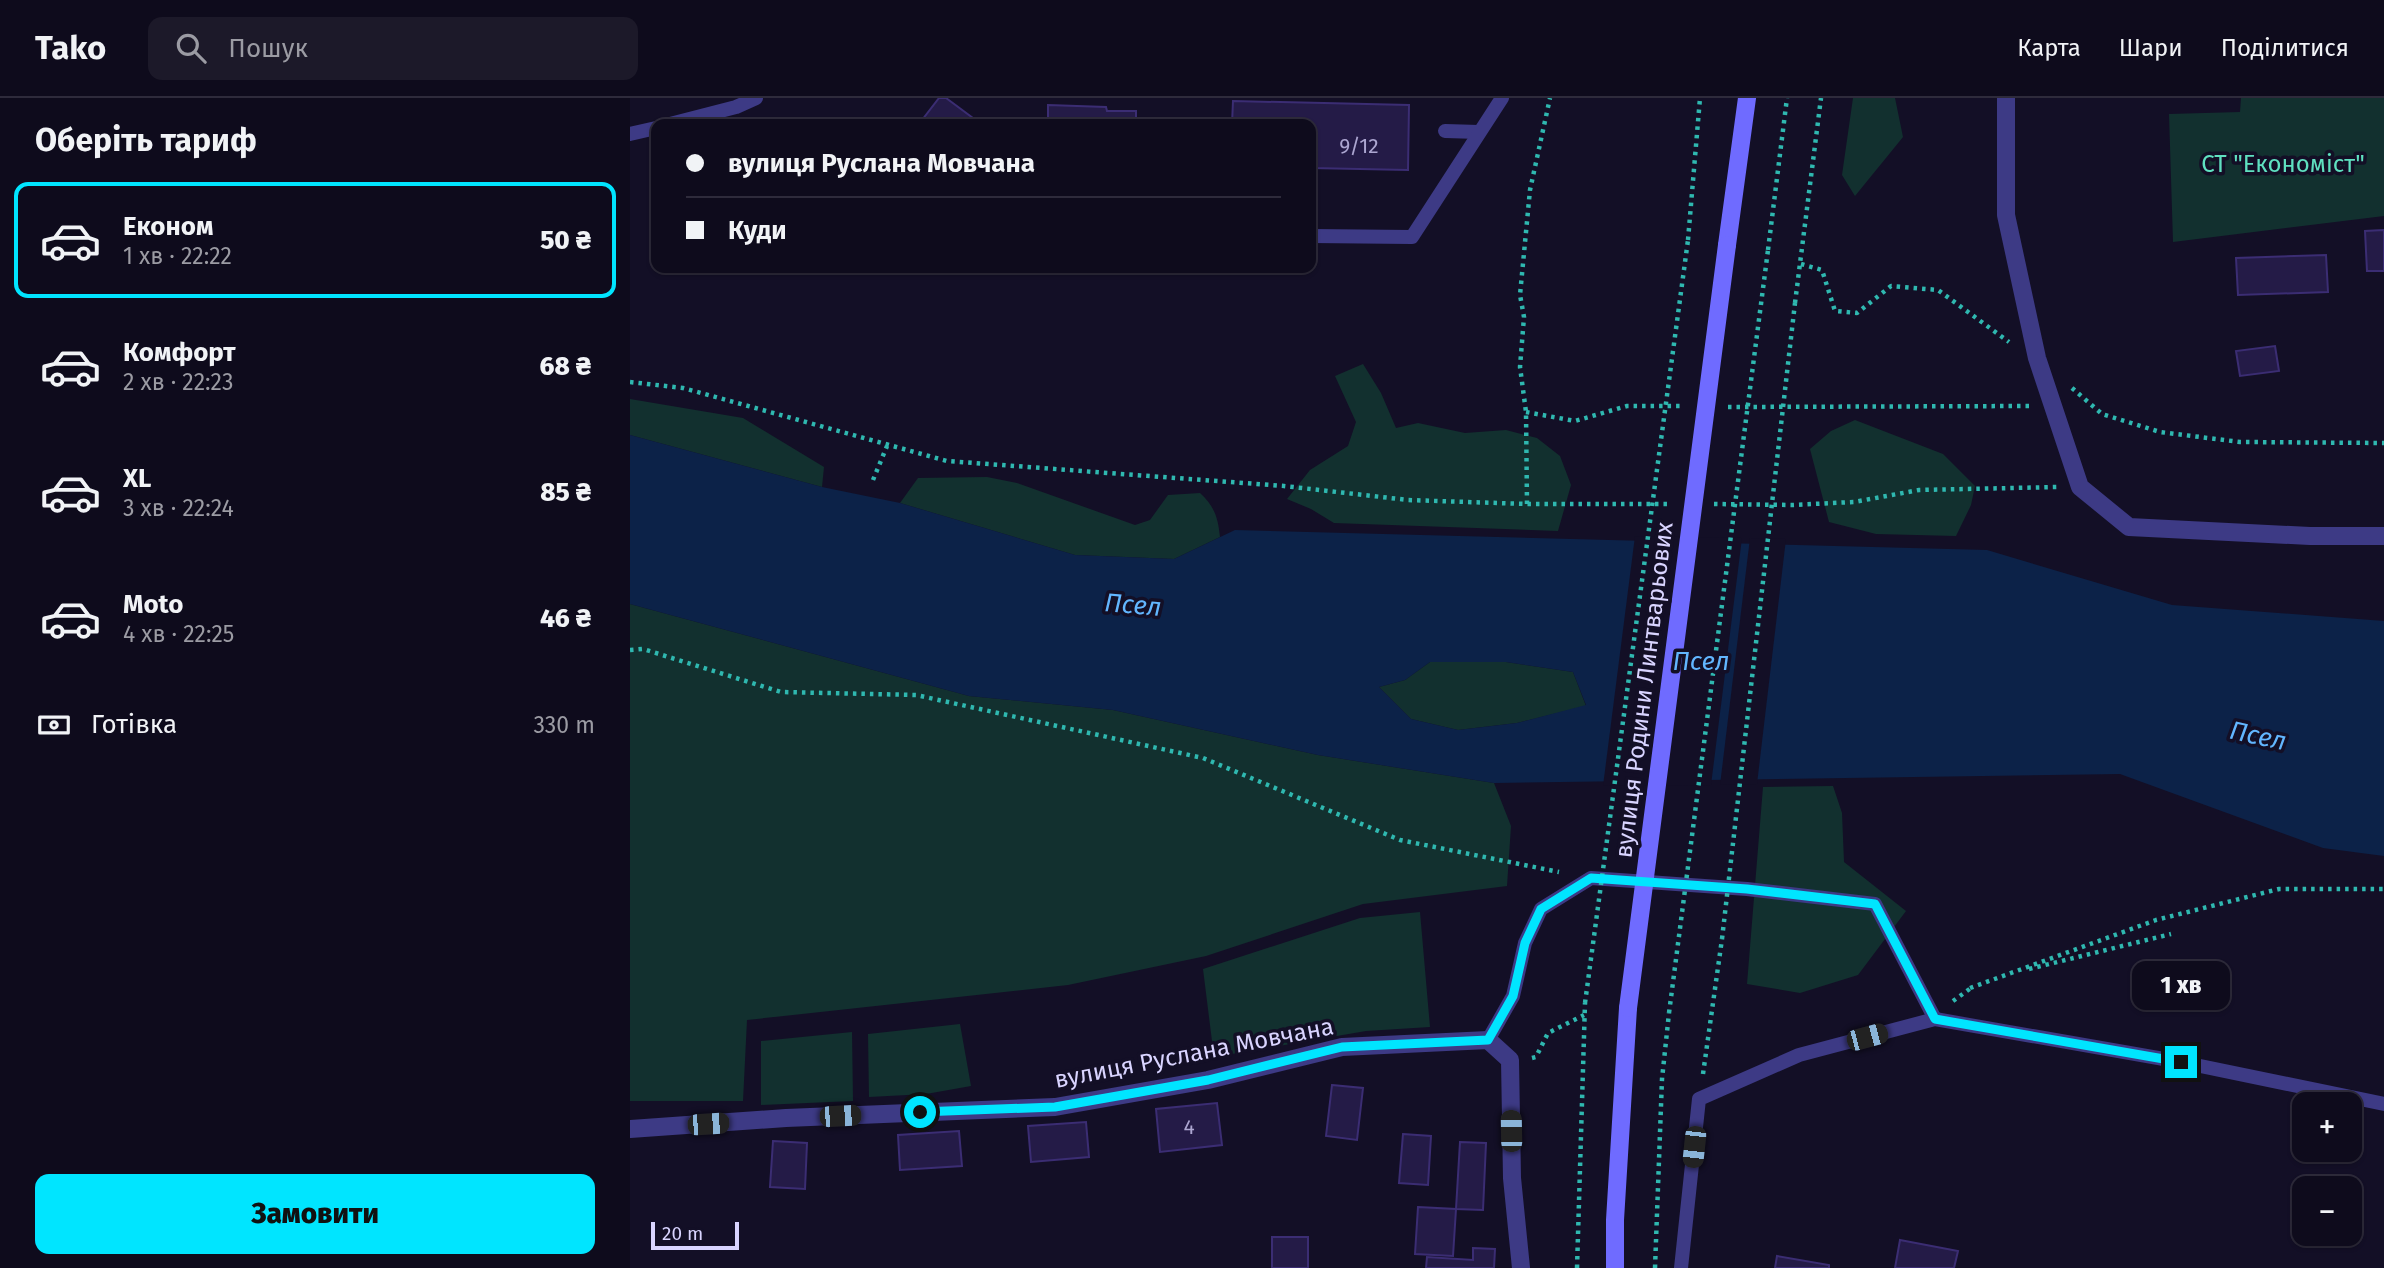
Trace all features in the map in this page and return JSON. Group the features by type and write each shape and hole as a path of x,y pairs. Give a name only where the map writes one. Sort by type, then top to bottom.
{"main road":[{"name":"вулиця Родини Линтварьових","path":"1615,1268 1615,1220 1628,1008 1747,98"}],"street":[{"path":"2007,98 2006,215 2037,358 2080,487 2129,527 2311,536 2384,536"},
{"path":"1488,1040 1510,1060 1512,1178 1521,1268"},
{"name":"вулиця Руслана Мовчана","path":"630,1129 786,1118 1055,1107 1208,1080 1342,1047 1488,1040"}],"lane":[{"path":"689,119 736,107 756,98"},
{"path":"1316,236 1412,237 1502,98"},
{"path":"630,134 651,129"},
{"path":"1445,131 1479,132"},
{"path":"1488,1040 1513,996 1525,943 1541,909 1591,878 1747,889 1875,904 1935,1019"},
{"path":"1681,1268 1699,1099 1799,1055 1935,1019 2181,1062 2384,1104"}],"path":[{"path":"1527,504 1526,412 1520,367 1524,317 1520,295 1530,190 1550,98"},
{"path":"1577,1268 1585,1003 1688,240 1700,98"},
{"path":"1655,1268 1662,1079 1668,1013 1787,98"},
{"path":"1699,1099 1722,939 1821,98"},
{"path":"1801,264 1822,270 1835,311 1857,313 1891,286 1938,290 1998,336 2037,358 2102,414 2160,432 2241,442 2384,443"},
{"path":"630,382 683,388 947,461 1284,486 1408,499 1527,504 1682,504"},
{"path":"1720,407 1957,408 2053,405"},
{"path":"1526,412 1575,421 1627,406 1693,407"},
{"path":"873,480 887,446"},
{"path":"1710,504 1792,505 1854,502 1919,490 2080,487"},
{"path":"630,650 643,649 781,692 916,695 1203,758 1400,840 1591,878"},
{"path":"1970,988 2157,920 2279,889 2384,890"},
{"path":"1935,1019 1970,988 1987,978 2171,934"},
{"path":"1510,1060 1536,1057 1548,1033 1584,1014"}],"green space":[{"path":"1853,98 1895,98 1903,137 1855,196 1842,175"},
{"name":"СТ \"Економіст\"","path":"2241,98 2384,98 2384,216 2173,242 2169,114 2240,112"},
{"path":"1363,364 1381,393 1396,428 1418,423 1465,433 1506,430 1537,438 1560,456 1571,485 1558,531 1334,523 1287,499 1310,470 1348,446 1356,422 1335,376"},
{"path":"630,399 743,418 824,467 822,487 630,435"},
{"path":"1855,420 1943,454 1975,486 1971,505 1956,536 1876,534 1829,522 1810,449 1831,431"},
{"path":"987,477 1017,483 1135,525 1150,520 1168,495 1200,493 1215,513 1220,537 1174,559 1075,555 900,503 918,478"},
{"path":"630,604 969,696 1113,710 1318,755 1494,783 1511,826 1507,886 1363,904 1206,956 1068,985 747,1020 743,1101 630,1101"},
{"path":"1430,662 1506,662 1573,672 1586,706 1517,723 1458,730 1411,719 1379,687 1405,680"},
{"path":"1833,786 1842,813 1844,862 1906,911 1858,975 1800,993 1747,984 1763,787"},
{"path":"1420,912 1430,1027 1366,1031 1214,1057 1203,969 1360,918"},
{"path":"960,1024 971,1086 926,1094 869,1097 868,1034"},
{"path":"852,1032 853,1101 761,1105 761,1041"}],"water":[{"name":"Псел","path":"630,435 822,487 900,503 1075,555 1174,559 1235,530 1987,550 2172,605 2384,621 2384,856 2323,848 2120,774 1494,783 1318,755 1113,710 969,696 630,604","holes":["1430,662 1506,662 1573,672 1586,705 1517,723 1458,730 1411,719 1379,687 1405,680"]}],"pier":[{"path":"1635,536 1742,538 1711,785 1603,786"},
{"path":"1750,538 1786,539 1757,784 1720,785"}],"building":[{"path":"939,98 946,98 974,119 923,119"},
{"path":"1233,101 1409,105 1408,170 1316,168 1316,119 1232,119"},
{"path":"1048,105 1136,111 1136,119 1048,119"},
{"path":"2384,230 2384,271 2367,271 2365,231"},
{"path":"2326,255 2328,292 2238,295 2236,258"},
{"path":"2275,346 2279,371 2240,376 2236,351"},
{"path":"1332,1085 1363,1088 1357,1140 1326,1136"},
{"path":"1217,1103 1222,1145 1160,1152 1156,1109"},
{"path":"1086,1122 1089,1157 1031,1162 1028,1126"},
{"path":"959,1131 962,1166 900,1170 898,1135"},
{"path":"1403,1134 1431,1136 1428,1185 1399,1183"},
{"path":"773,1141 807,1143 805,1189 770,1187"},
{"path":"1460,1142 1486,1143 1483,1210 1456,1209"},
{"path":"1418,1207 1456,1209 1453,1256 1415,1254"},
{"path":"1272,1237 1308,1237 1308,1268 1272,1268"},
{"path":"1900,1240 1958,1251 1954,1268 1895,1268"},
{"path":"1473,1248 1495,1249 1494,1268 1426,1268 1427,1257 1473,1260"},
{"path":"1777,1256 1829,1265 1829,1268 1775,1268"}],"route":[{"path":"920,1112 1055,1107 1208,1080 1342,1047 1488,1040 1513,996 1525,943 1541,909 1591,878 1747,889 1875,904 1935,1019 2181,1062"}]}
